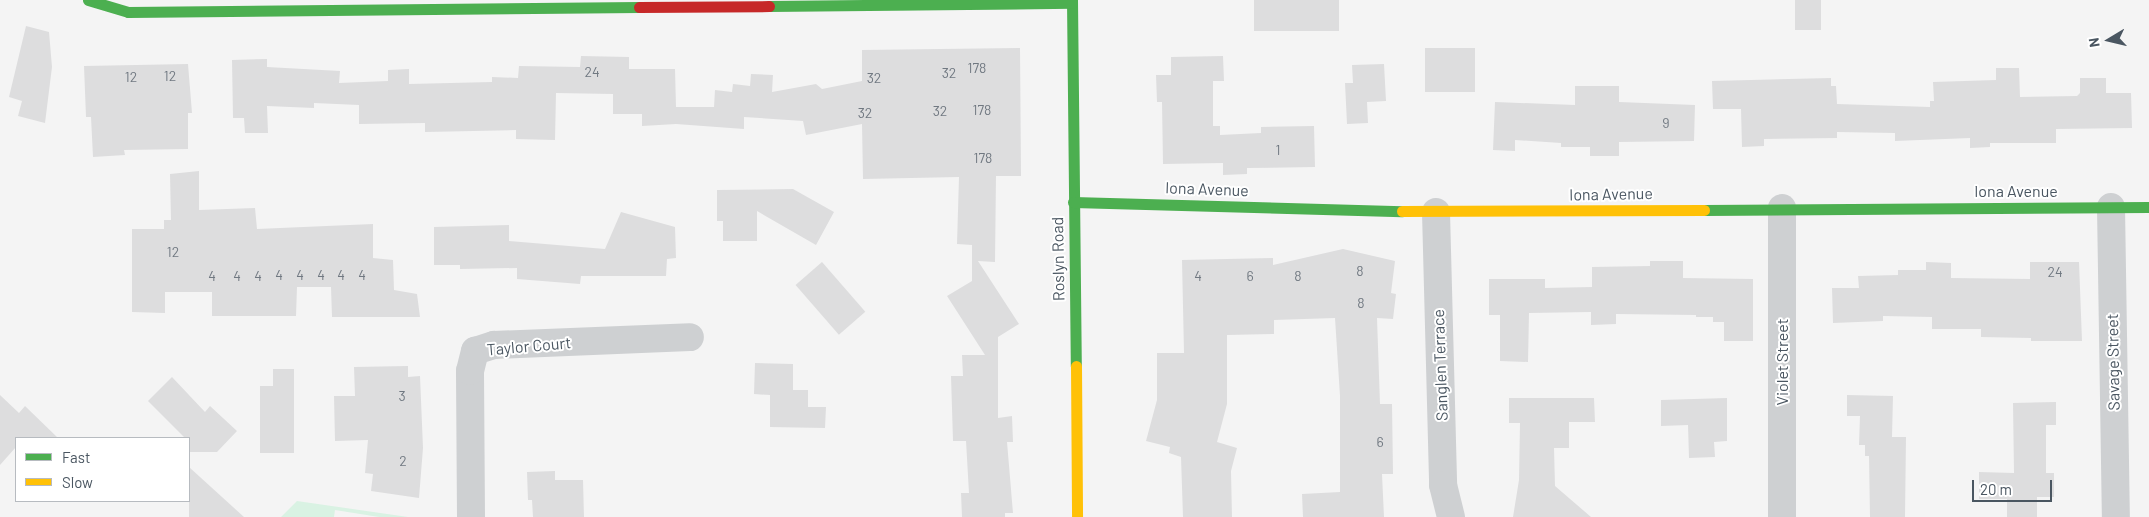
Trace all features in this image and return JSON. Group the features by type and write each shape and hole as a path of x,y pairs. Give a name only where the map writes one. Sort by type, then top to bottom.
{"street":[{"path":"88,0 128,12 1072,2"},
{"name":"Roslyn Road","path":"1072,2 1077,517"},
{"name":"Iona Avenue","path":"1073,202 1436,212 1782,208 2149,207"},
{"name":"Savage Street","path":"2111,207 2116,517"},
{"name":"Violet Street","path":"1782,208 1782,517"},
{"name":"Sanglen Terrace","path":"1436,212 1443,486 1451,517"},
{"name":"Taylor Court","path":"471,517 470,371 475,351 494,345 690,337"}],"green space":[{"path":"297,501 408,517 379,517 335,510 334,517 281,517"}],"building":[{"path":"1254,0 1339,0 1339,31 1254,31"},
{"path":"1795,0 1821,0 1821,30 1795,30"},
{"path":"26,26 49,32 52,67 45,123 18,116 22,101 9,97"},
{"path":"1020,48 1021,176 996,176 995,262 978,261 1019,324 998,337 998,418 1012,416 1013,442 1007,442 1013,513 1005,513 1005,517 962,517 961,493 969,493 966,441 953,441 951,376 963,376 962,355 985,355 947,296 972,281 972,245 957,244 959,177 863,179 862,124 806,135 803,121 744,117 744,129 676,124 642,126 642,114 613,114 613,94 556,93 555,140 516,139 516,130 425,132 425,123 359,124 359,105 314,103 314,108 267,106 268,133 245,133 244,118 233,118 232,60 267,59 267,67 340,71 339,83 388,81 388,70 409,69 409,84 492,82 492,77 518,78 519,66 580,67 581,56 629,57 629,69 675,69 676,107 714,107 715,90 732,92 733,84 750,86 751,74 773,75 772,92 816,84 822,89 862,81 862,50"},
{"path":"1425,48 1475,48 1475,92 1425,92"},
{"path":"1223,56 1224,81 1213,81 1213,126 1220,126 1220,135 1261,133 1261,127 1314,126 1315,167 1247,168 1247,174 1223,175 1223,163 1163,164 1162,102 1157,102 1156,75 1171,75 1171,57"},
{"path":"188,64 192,113 188,113 188,149 124,150 125,155 93,157 91,117 86,117 84,66"},
{"path":"1384,64 1386,101 1367,102 1368,123 1347,124 1345,83 1353,83 1352,65"},
{"path":"1996,68 2019,68 2020,97 2077,96 2080,93 2080,78 2106,78 2106,93 2131,93 2132,128 2056,129 2056,143 1990,143 1990,147 1970,148 1970,138 1895,141 1895,133 1837,132 1837,138 1764,139 1764,146 1742,147 1741,109 1713,109 1712,81 1831,78 1831,86 1836,86 1837,104 1930,107 1930,101 1934,101 1933,82 1996,80"},
{"path":"1575,86 1619,86 1619,102 1695,105 1694,141 1619,142 1619,156 1590,156 1590,147 1561,147 1561,143 1515,140 1515,151 1493,150 1495,102 1575,105"},
{"path":"199,171 199,210 255,208 257,229 373,224 373,258 393,260 394,290 417,294 420,317 332,317 331,287 297,287 296,316 212,316 212,292 165,292 165,313 132,312 132,229 164,229 164,220 171,220 170,174"},
{"path":"793,189 834,212 816,245 757,211 757,241 723,241 723,221 717,221 717,190"},
{"path":"621,212 675,227 676,258 667,259 666,276 581,276 580,284 517,279 517,268 460,269 460,265 434,265 434,227 509,225 509,241 605,249"},
{"path":"1343,249 1395,261 1391,293 1396,294 1393,319 1377,318 1380,404 1392,404 1393,474 1382,474 1384,517 1303,517 1302,494 1340,492 1340,396 1335,318 1274,320 1274,334 1227,335 1227,404 1217,442 1237,448 1231,471 1232,517 1183,517 1181,457 1169,453 1170,447 1146,441 1157,400 1157,353 1184,353 1182,260 1273,258 1273,265"},
{"path":"1650,261 1683,261 1683,278 1753,279 1753,341 1724,341 1724,322 1713,322 1713,317 1616,314 1616,324 1591,325 1591,312 1529,313 1528,362 1500,361 1500,315 1489,315 1489,279 1545,279 1545,288 1592,287 1592,267 1650,266"},
{"path":"822,262 865,312 839,335 796,285"},
{"path":"1926,262 1951,263 1951,278 2030,279 2030,262 2079,262 2082,341 2031,341 2031,338 1981,337 1981,329 1932,329 1932,317 1883,316 1883,321 1833,323 1832,288 1859,288 1858,276 1898,275 1898,270 1926,270"},
{"path":"755,363 793,364 793,390 808,390 808,407 826,407 825,428 770,427 770,395 754,394"},
{"path":"408,366 408,377 420,376 423,448 419,498 371,491 373,474 365,473 368,440 335,441 334,396 355,396 354,367"},
{"path":"273,369 294,369 294,453 260,453 260,386 273,386"},
{"path":"172,377 205,412 210,406 237,431 217,452 190,452 190,437 184,437 148,401"},
{"path":"0,395 19,413 25,406 57,437 15,437 15,448 0,465"},
{"path":"1847,395 1893,396 1892,437 1906,437 1905,517 1870,517 1869,456 1865,456 1865,445 1859,445 1860,416 1847,416"},
{"path":"1509,398 1594,398 1595,422 1569,422 1569,448 1554,448 1555,486 1591,517 1513,517 1519,480 1520,423 1509,423"},
{"path":"1727,398 1727,441 1714,442 1715,457 1689,458 1688,425 1661,426 1661,400"},
{"path":"2056,402 2056,425 2046,425 2046,473 2054,473 2054,497 2037,497 2037,517 2007,517 2007,499 1979,499 1979,472 2014,473 2013,403"},
{"path":"190,468 244,517 189,517"},
{"path":"555,471 555,480 583,480 584,517 533,517 532,500 528,500 527,472"}],"traffic: fast":[{"path":"88,0 128,12 639,7"},
{"path":"1072,0 1076,366"},
{"path":"769,6 1072,3"},
{"path":"1073,202 1402,211"},
{"path":"1704,210 2149,207"}],"traffic: slow":[{"path":"1402,211 1704,210"},
{"path":"1076,366 1077,517"}],"traffic: jam":[{"path":"639,7 769,6"}]}
